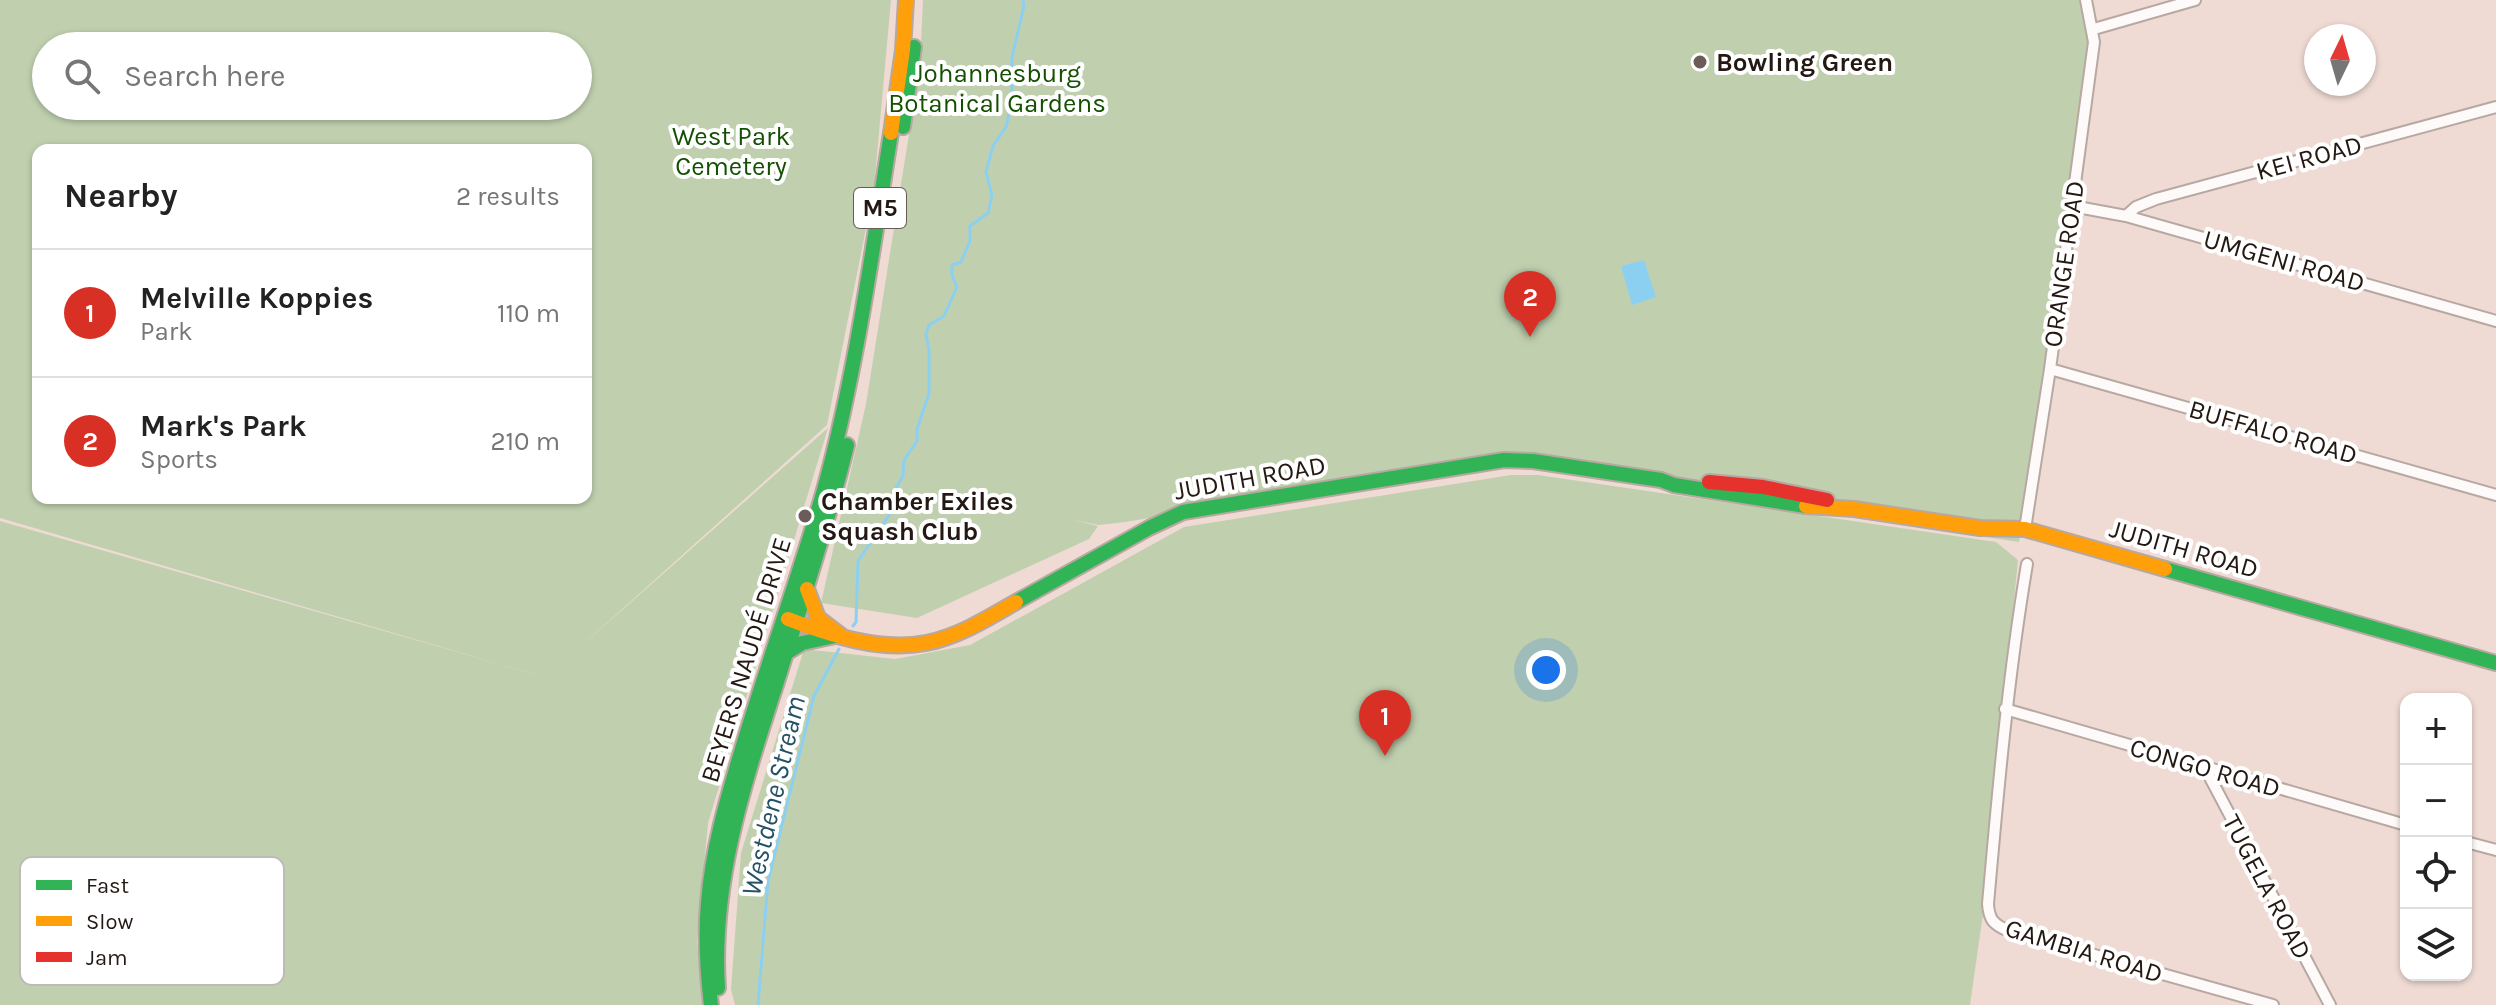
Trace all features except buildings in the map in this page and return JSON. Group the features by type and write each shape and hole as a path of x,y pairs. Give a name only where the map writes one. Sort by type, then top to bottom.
{"main road":[{"name":"BEYERS NAUDÉ DRIVE","path":"711,1005 704,936 710,876 728,794 790,620 845,406 884,177 905,28 906,0"},
{"name":"BEYERS NAUDÉ DRIVE","path":"720,1005 716,933 724,859 734,816 786,653 790,620 807,587 839,480 874,308 909,86 917,0"},
{"name":"JUDITH ROAD","path":"790,620 839,636 896,645 926,643 956,634 992,616 1183,512 1504,460 1533,461 1661,480 1746,485 1825,500 1854,509 1980,528 2025,529 2496,663"},
{"path":"807,587 814,614 839,636"},
{"path":"786,653 802,643 839,636"}],"street":[{"name":"ORANGE ROAD","path":"2025,529 2094,42 2094,29 2086,0"},
{"path":"2094,29 2195,0"},
{"name":"KEI ROAD","path":"2126,216 2136,207 2156,199 2496,107"},
{"name":"UMGENI ROAD","path":"2072,206 2126,216 2496,321"},
{"name":"BUFFALO ROAD","path":"2050,369 2496,495"},
{"path":"2005,709 2027,564"},
{"name":"CONGO ROAD","path":"2005,709 2400,823"},
{"name":"GAMBIA ROAD","path":"2005,709 1988,904 1990,919 1997,927 2273,1005"},
{"name":"TUGELA ROAD","path":"2205,768 2330,1005"},
{"path":"2472,844 2496,850"}],"green space":[{"name":"West Park Cemetery","path":"0,0 891,0 874,188 827,425 579,648 828,428 708,823 697,940 702,1005 0,1005 0,521 548,678 0,518"},
{"name":"Johannesburg Botanical Gardens","path":"923,0 2079,0 2089,40 2072,212 2019,542 1493,462 1125,522 1099,525 1074,520 1098,526 1089,539 917,618 821,603 866,404 920,65"},
{"path":"1511,475 1538,475 1996,542 2018,560 1983,914 1970,1005 735,1005 731,989 741,853 804,649 895,659 970,645 1184,527"}],"water":[{"path":"1644,260 1656,297 1632,305 1621,266"}],"waterway":[{"name":"Westdene Stream","path":"853,626 856,622 858,561 891,512 896,488 903,476 904,460 917,441 917,429 929,394 926,334 929,325 944,316 957,287 952,276 952,265 961,262 970,241 970,226 988,213 992,195 986,172 993,146 1006,127 1012,100 1012,57 1023,0"},
{"name":"Westdene Stream","path":"758,1005 768,881 814,696 839,649"}],"traffic: fast":[{"path":"903,127 914,47"},
{"path":"711,1005 707,928 717,844 742,749 814,523 835,446 862,313 891,133"},
{"path":"718,988 720,910 732,834 847,445"},
{"path":"1016,602 1183,512 1504,460 1533,461 1661,480 1674,485 1806,506"},
{"path":"2165,569 2496,663"},
{"path":"786,653 802,643 835,636"}],"traffic: slow":[{"path":"891,133 903,50 906,0"},
{"path":"1806,506 1854,509 1980,528 2025,529 2165,569"},
{"path":"807,589 818,618 843,637"},
{"path":"788,619 873,644 909,645 950,636 1016,602"}],"traffic: jam":[{"path":"1709,482 1763,487 1827,500"}],"place":[{"name":"Bowling Green","path":"1700,62"},
{"name":"Mark's Park","path":"1530,337"},
{"name":"Chamber Exiles Squash Club","path":"805,516"},
{"name":"Melville Koppies","path":"1385,756"}]}
